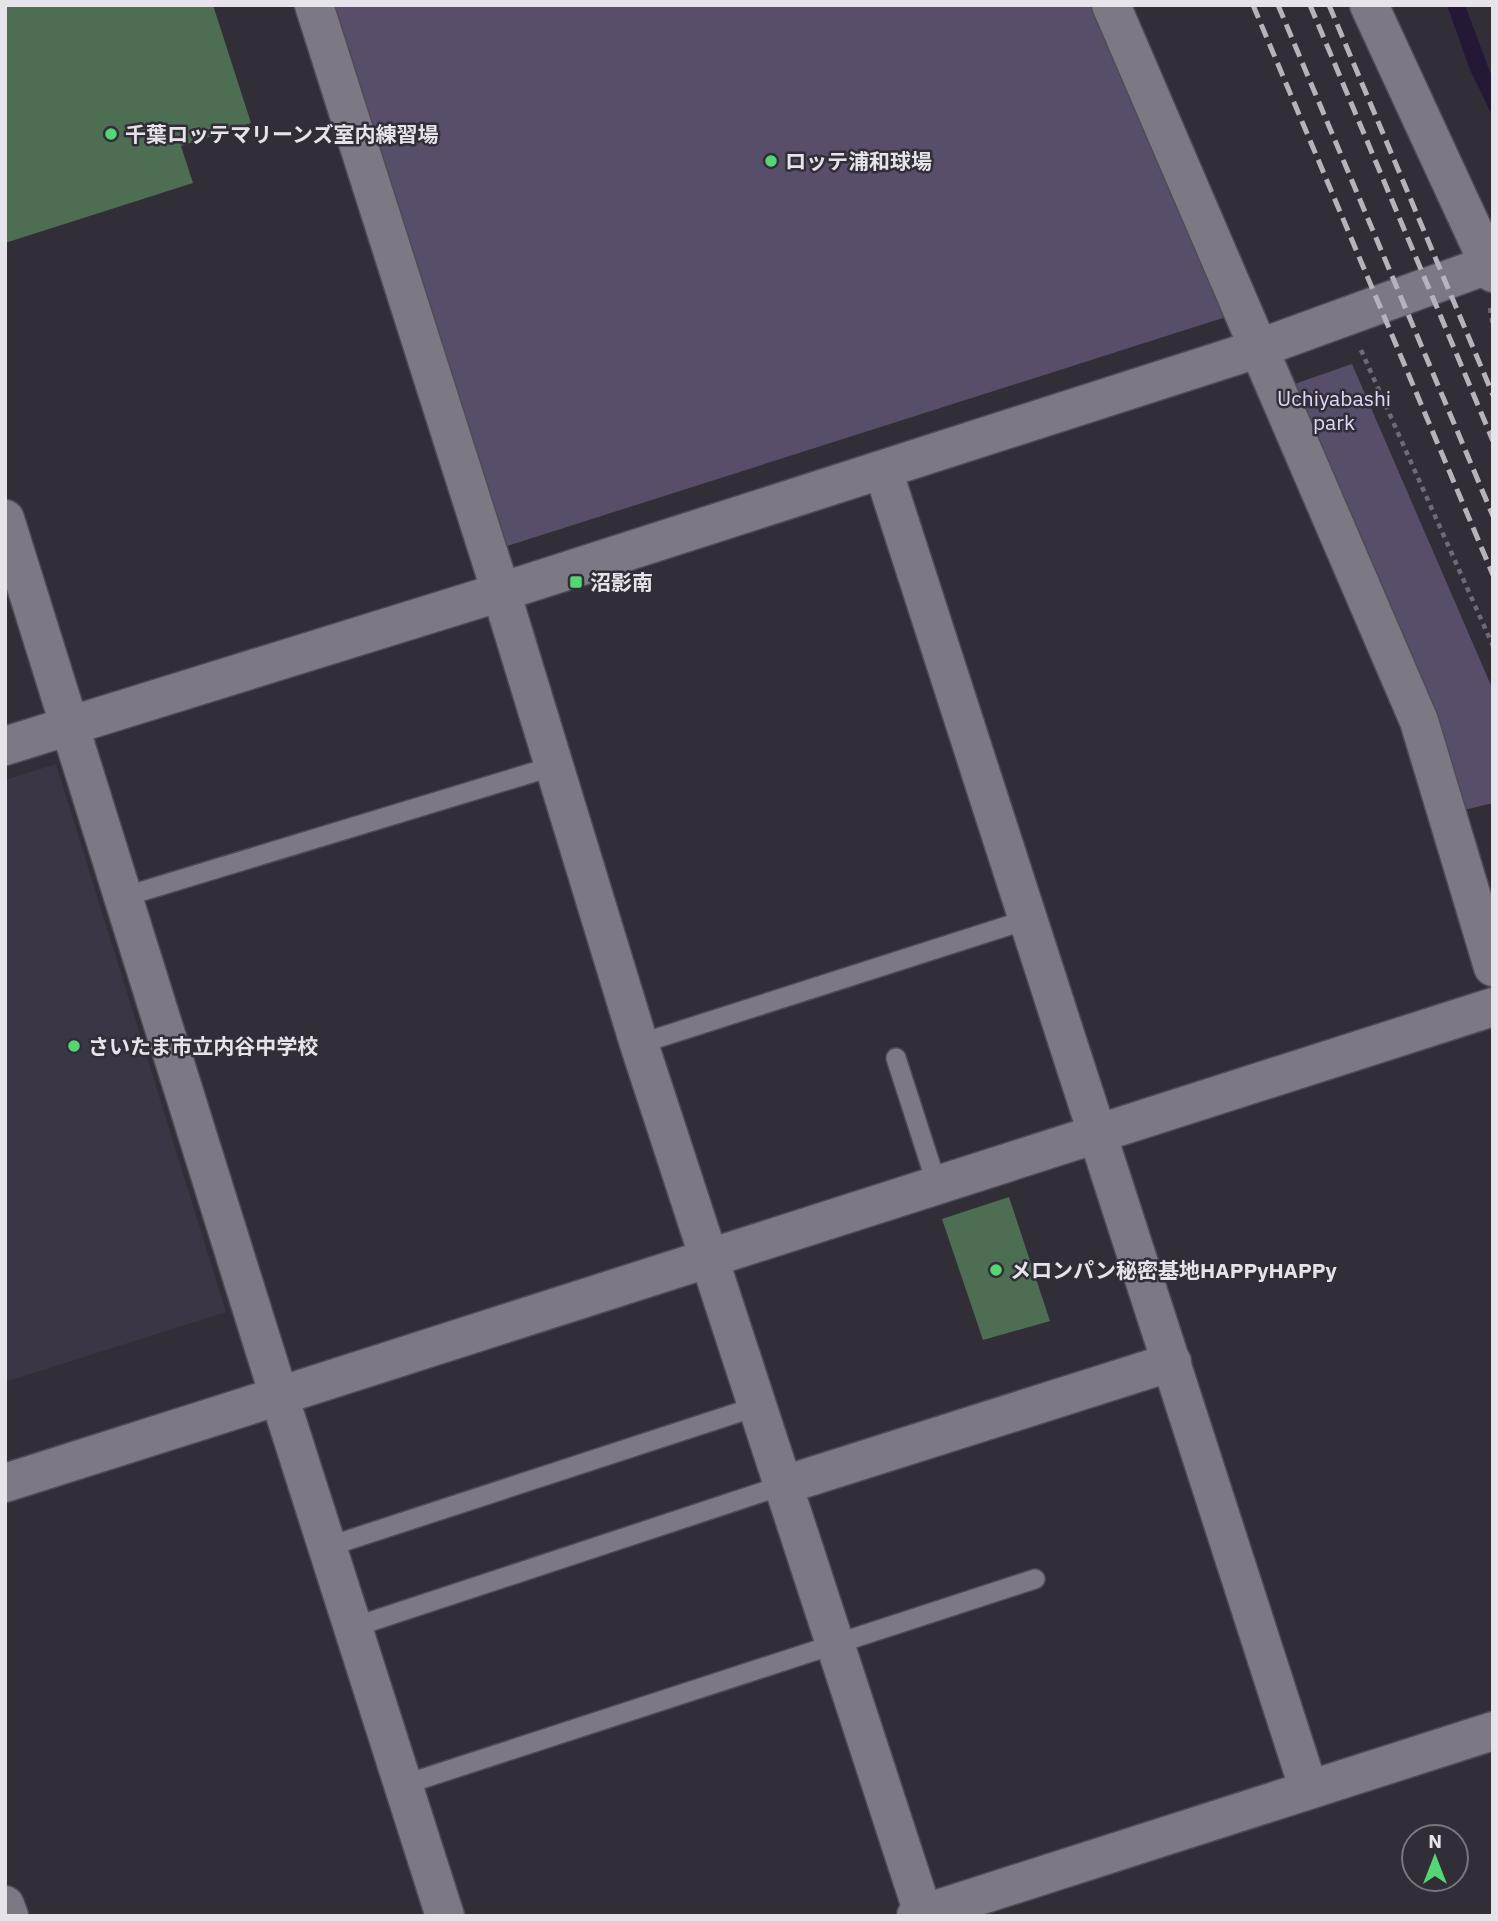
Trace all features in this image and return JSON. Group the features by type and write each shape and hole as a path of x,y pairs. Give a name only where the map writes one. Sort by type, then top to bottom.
{"street":[{"path":"314,5 501,592 639,1044 919,1915 1493,1731"},
{"path":"1111,5 1419,721 1493,967"},
{"path":"5,746 883,470 1257,349 1491,267 1369,5"},
{"path":"883,470 1309,1790"},
{"path":"6,523 445,1916"},
{"path":"5,1483 1493,1007"},
{"path":"781,1486 1172,1362"},
{"path":"5,1905 9,1916"}],"lane":[{"path":"123,897 554,766"},
{"path":"639,1044 1029,919"},
{"path":"896,1058 937,1185"},
{"path":"327,1547 755,1407"},
{"path":"354,1627 781,1486"},
{"path":"404,1785 1035,1579"}],"path":[{"path":"1346,317 1493,646"}],"shaded area":[{"path":"1447,5 1465,5 1493,80 1493,117 1470,70"},
{"name":"さいたま市立内谷中学校","path":"56,764 226,1312 5,1382 5,780"}],"green space":[{"name":"ロッテ浦和球場","path":"331,5 1098,5 1229,316 501,548"},
{"name":"Uchiyabashi park","path":"1352,364 1493,690 1493,803 1460,811 1286,387"}],"building":[{"name":"千葉ロッテマリーンズ室内練習場","path":"5,5 213,5 251,123 181,146 193,183 5,243"},
{"name":"メロンパン秘密基地HAPPyHAPPy","path":"1009,1197 1050,1321 983,1340 942,1219"}],"railway":[{"path":"1253,5 1493,575"},
{"path":"1278,5 1493,516"},
{"path":"1310,5 1493,441"},
{"path":"1329,5 1493,395"}],"place":[{"name":"千葉ロッテマリーンズ室内練習場","path":"111,134"},
{"name":"ロッテ浦和球場","path":"771,161"},
{"name":"沼影南","path":"576,582"},
{"name":"さいたま市立内谷中学校","path":"74,1046"},
{"name":"メロンパン秘密基地HAPPyHAPPy","path":"996,1270"}]}
